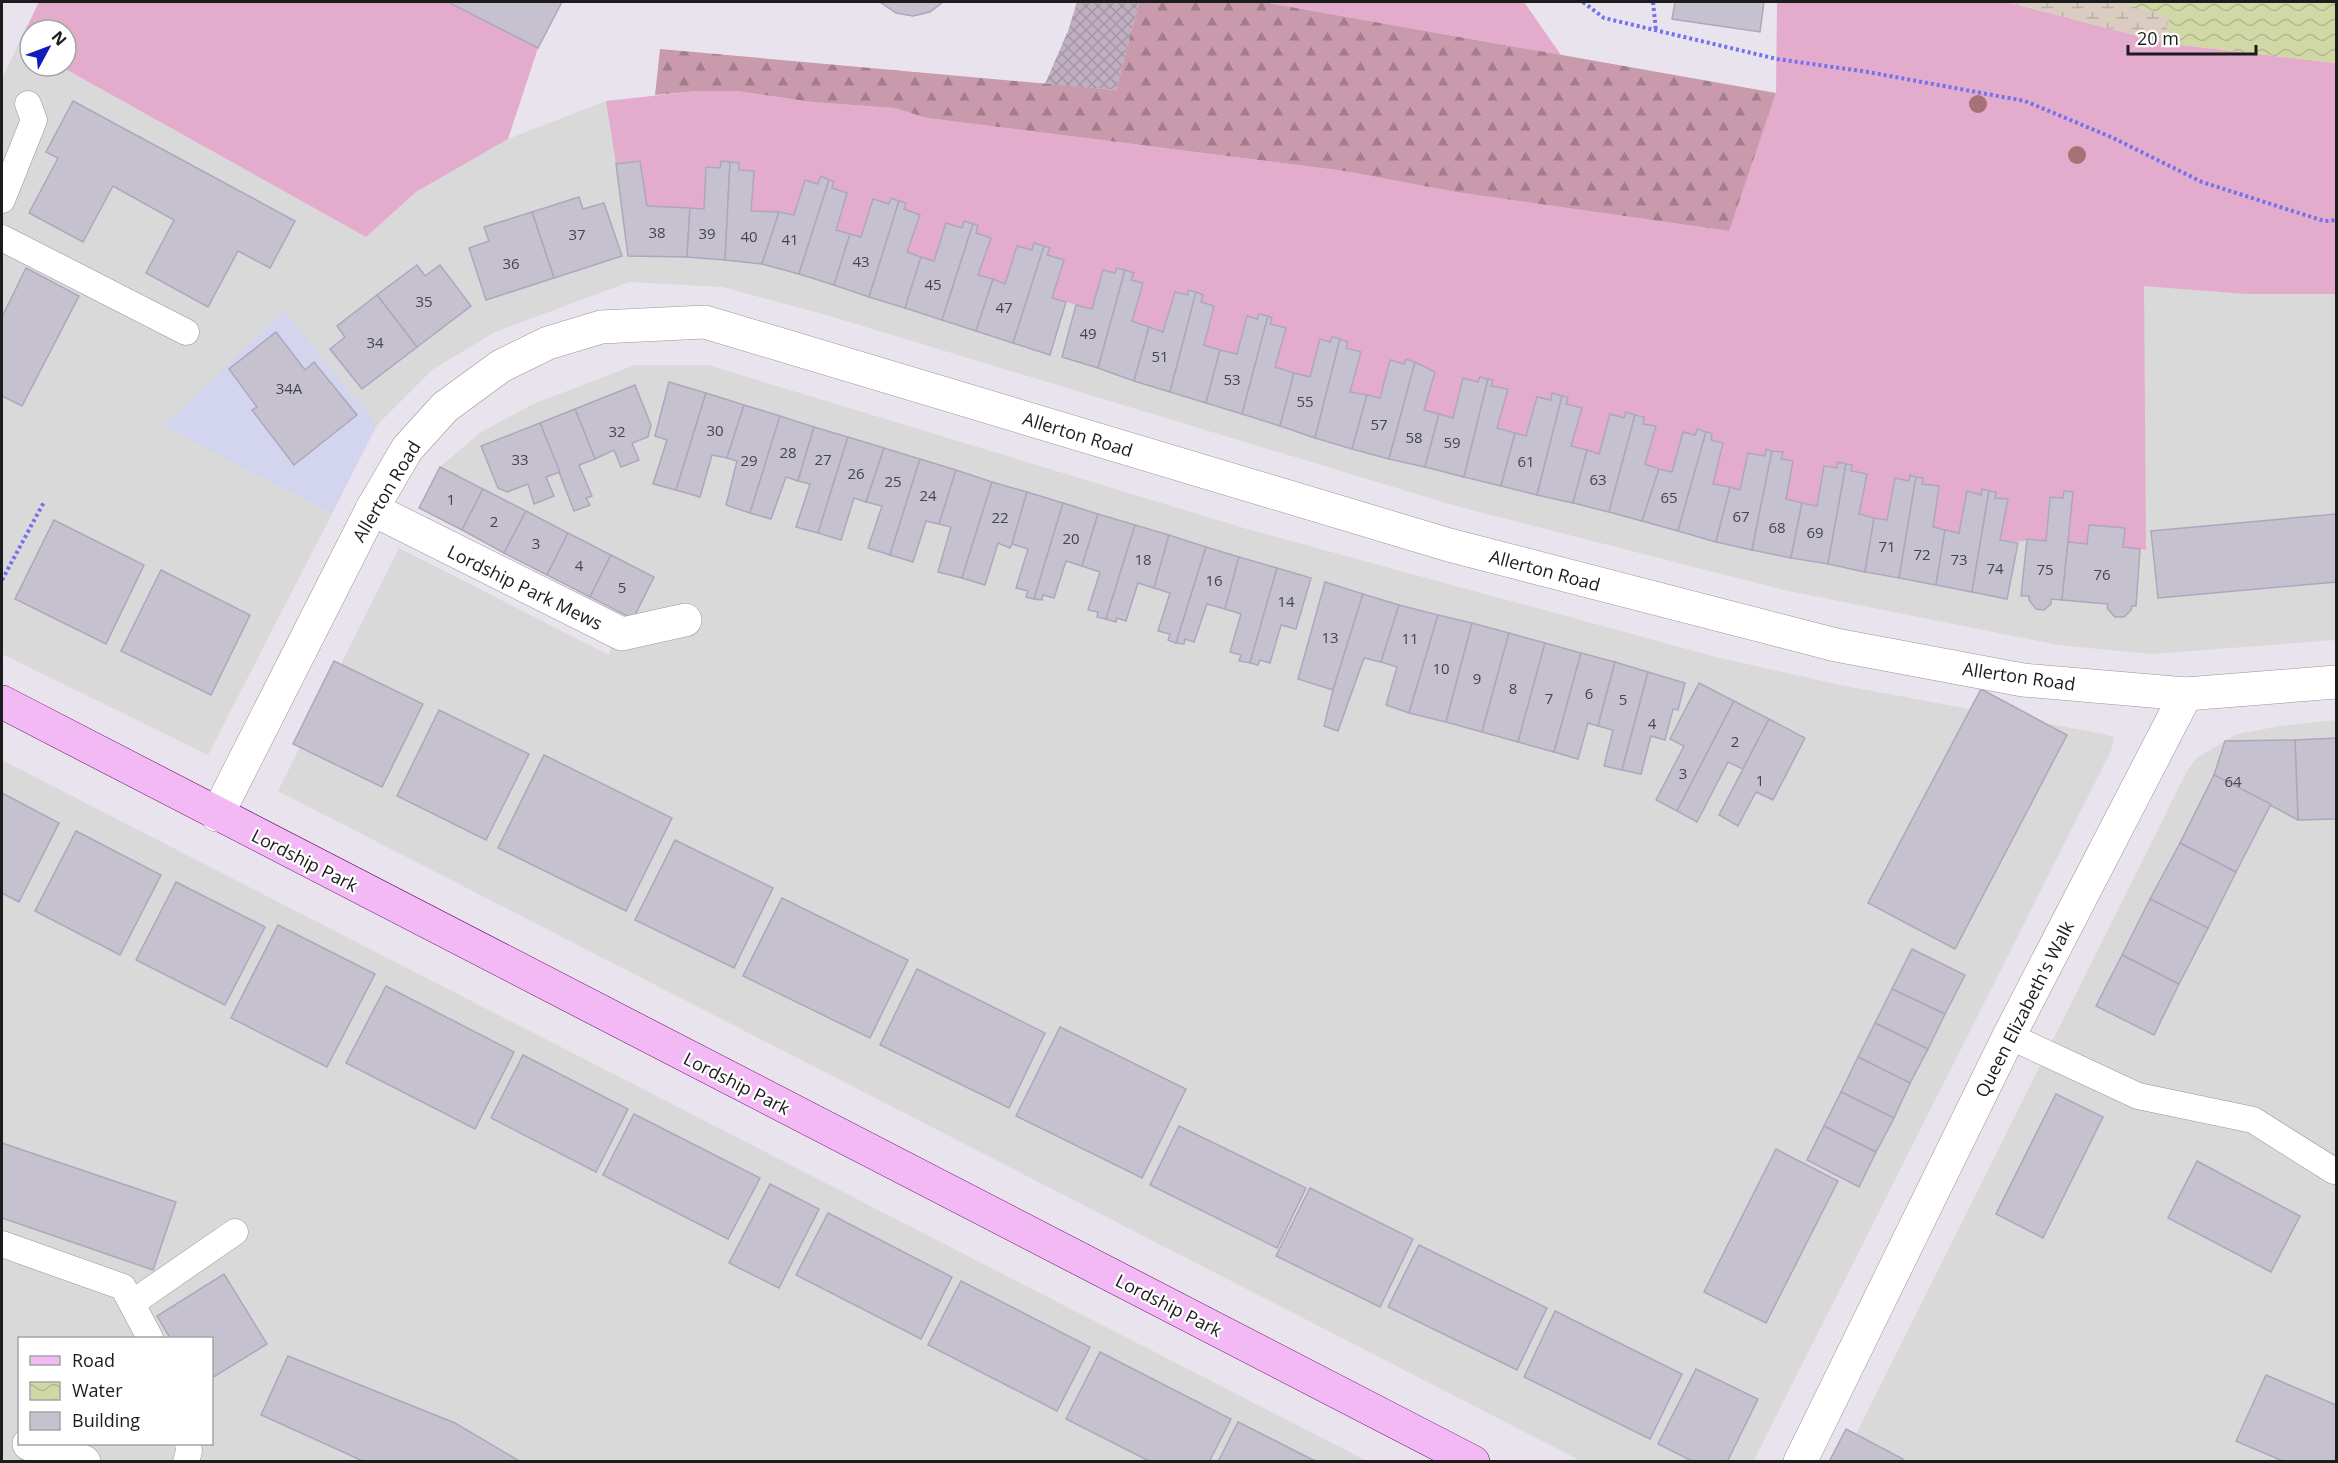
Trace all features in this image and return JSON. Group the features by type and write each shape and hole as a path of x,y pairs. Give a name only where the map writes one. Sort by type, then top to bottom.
{"main road":[{"name":"Lordship Park","path":"2,702 217,815 1473,1461"}],"street":[{"name":"Allerton Road","path":"217,815 372,509 407,449 445,407 501,366 548,342 601,327 705,322 1449,545 1825,642 2023,680 2186,694"},
{"name":"Lordship Park Mews","path":"372,509 622,634 685,620"},
{"path":"2186,694 2337,681"},
{"name":"Queen Elizabeth's Walk","path":"1800,1461 2009,1036 2186,694"},
{"path":"2,1435 18,1439"},
{"path":"35,1445 84,1461"}],"lane":[{"path":"2,200 34,120 28,104"},
{"path":"2,238 186,332"},
{"path":"2009,1036 2138,1096 2253,1120 2337,1171"},
{"path":"132,1303 235,1232"},
{"path":"2,1244 123,1287 149,1337"},
{"path":"186,1461 188,1445"}],"path":[{"path":"1583,2 1604,18 1777,59 1868,72 2025,101 2111,137 2202,182 2324,221 2337,220"},
{"path":"1653,2 1656,31"},
{"path":"2,580 44,502"}],"shaded area":[{"path":"39,2 448,2 538,48 508,139 416,192 366,237 78,76 78,18 31,18"},
{"path":"1077,2 1139,2 1116,90 1045,84 1068,31"},
{"path":"1263,2 1524,2 1561,55"},
{"path":"1777,2 2007,2 2165,43 2336,63 2336,294 2245,294 2144,286 2146,550 2123,547 2125,528 2090,525 2087,544 2068,542 2072,492 2064,491 2063,498 2049,497 2046,541 2012,541 2000,540 2008,500 1995,498 1996,492 1982,489 1981,495 1967,491 1959,533 1933,527 1939,486 1922,484 1923,478 1910,475 1909,481 1895,478 1887,520 1859,514 1867,474 1851,471 1851,465 1838,462 1837,468 1824,466 1817,506 1786,499 1793,461 1781,459 1782,452 1766,449 1765,456 1748,453 1740,490 1713,484 1723,443 1711,440 1712,434 1697,430 1695,435 1683,432 1672,472 1645,464 1655,426 1643,424 1643,416 1627,413 1624,418 1610,414 1599,454 1571,446 1582,408 1566,404 1568,397 1553,394 1551,400 1537,397 1526,436 1497,428 1508,390 1491,386 1492,380 1481,377 1478,382 1463,378 1453,418 1424,410 1415,362 1406,359 1404,364 1391,360 1380,398 1350,392 1360,352 1346,348 1348,342 1332,337 1330,342 1320,340 1310,377 1275,367 1286,329 1270,324 1272,318 1259,314 1257,319 1247,317 1237,354 1204,345 1214,306 1201,302 1203,295 1189,290 1163,332 1132,321 1143,283 1131,280 1133,273 1117,268 1115,273 1103,270 1092,309 1052,298 1047,255 1049,248 1034,243 1032,250 1017,246 1005,284 978,275 990,238 976,233 978,225 964,221 962,228 934,261 907,252 920,215 904,209 906,203 891,198 889,204 861,237 836,230 847,193 832,188 834,181 821,176 818,184 805,180 794,215 751,211 753,171 739,170 739,163 721,161 720,168 706,167 704,209 647,206 640,161 616,164 606,101 698,91 736,91 812,102 894,108 927,118 1344,171 1456,192 1728,231 1776,93"},
{"path":"18,45 18,78 78,78 78,76 366,237 416,192 508,139 603,102 698,91 894,108 927,118 1307,168 2027,275 2245,294 2336,294 2336,640 2151,654 2058,645 1784,590 1456,506 823,314 722,287 629,282 495,332 432,370 377,425 284,312 165,426 332,514 208,755 2,654 2,78"},
{"path":"284,311 377,425 332,514 164,426"},
{"path":"635,365 708,365 1247,529 1716,657 1840,685 2114,737 2112,749 1753,1462 1581,1461 278,791 399,548 609,655 611,647 632,619 419,508 440,467 481,432 533,404"},
{"path":"2336,720 2336,1461 1842,1462 2188,769 2198,757 2237,734 2280,726"},
{"path":"2,760 1367,1461 2,1461"}],"green space":[{"path":"1139,2 1263,2 1776,93 1729,231 1456,192 1344,171 927,118 894,108 812,102 736,91 698,91 655,95 660,49 1116,90"},
{"path":"2007,2 2118,2 2169,16 2165,43"}],"water":[{"path":"2118,2 2336,2 2336,63 2165,43 2169,16"}],"building":[{"path":"448,2 562,2 538,48"},
{"path":"880,2 943,2 930,12 913,16 896,13"},
{"path":"1675,2 1764,2 1760,32 1672,19"},
{"path":"73,101 295,221 270,268 238,251 208,307 146,273 174,220 113,186 83,242 29,213 58,158 46,152"},
{"path":"640,161 647,206 690,208 687,257 628,256 616,164"},
{"path":"721,161 730,162 725,260 687,257 690,208 704,209 706,167 720,168"},
{"path":"730,162 739,163 739,170 754,171 751,211 779,212 762,264 725,260"},
{"path":"821,176 829,180 799,274 762,264 779,212 794,215 805,180 818,184"},
{"path":"829,180 834,181 832,188 847,193 836,230 850,234 834,285 799,274"},
{"path":"579,197 583,209 604,203 622,256 554,278 532,212"},
{"path":"891,198 899,201 869,297 834,285 850,234 861,237 873,199 889,204"},
{"path":"899,201 906,203 904,209 920,215 907,252 921,257 905,308 869,297"},
{"path":"532,212 554,278 486,300 469,248 489,241 484,227"},
{"path":"964,221 973,224 942,320 905,308 921,257 934,261 946,223 962,228"},
{"path":"973,224 978,225 976,233 991,238 978,275 993,279 976,331 942,320"},
{"path":"1034,243 1044,246 1013,343 976,331 993,279 1005,284 1017,246 1032,250"},
{"path":"1044,246 1050,248 1047,255 1064,260 1052,298 1066,302 1050,355 1013,343"},
{"path":"417,265 425,276 440,265 471,306 417,347 377,295"},
{"path":"26,268 79,296 22,406 2,396 2,317"},
{"path":"1117,268 1125,270 1098,368 1062,357 1076,305 1092,309 1103,270 1115,273"},
{"path":"1125,270 1134,273 1131,280 1143,283 1132,321 1149,327 1134,381 1098,368"},
{"path":"1188,290 1196,292 1170,392 1134,381 1149,327 1163,332 1175,292 1188,295"},
{"path":"1196,292 1203,295 1201,302 1214,306 1204,345 1220,350 1206,403 1170,392"},
{"path":"377,295 417,347 362,389 330,349 345,337 337,326"},
{"path":"1259,314 1268,316 1242,414 1206,403 1220,350 1237,354 1247,316 1257,319"},
{"path":"1268,316 1272,318 1270,324 1286,328 1275,367 1294,373 1280,426 1242,414"},
{"path":"276,332 305,370 314,362 357,415 294,465 252,410 257,407 229,369"},
{"path":"1332,337 1340,339 1315,438 1280,426 1294,373 1310,377 1320,339 1330,342"},
{"path":"1340,339 1348,342 1346,348 1361,352 1350,392 1367,395 1352,449 1315,438"},
{"path":"1406,359 1415,362 1389,459 1352,449 1367,395 1380,398 1390,360 1404,364"},
{"path":"1415,362 1435,372 1424,410 1439,414 1425,467 1389,459"},
{"path":"1480,377 1488,379 1464,477 1425,467 1439,414 1453,418 1463,378 1478,382"},
{"path":"1488,379 1493,380 1491,386 1508,389 1497,428 1515,433 1501,486 1464,477"},
{"path":"669,382 706,393 676,490 653,484 667,440 655,436"},
{"path":"635,385 651,425 648,437 632,443 639,460 621,467 614,450 595,459 575,409"},
{"path":"706,393 744,405 727,458 712,455 700,497 676,490"},
{"path":"1552,393 1562,396 1537,495 1501,486 1515,433 1526,436 1537,397 1551,400"},
{"path":"1562,396 1568,397 1566,404 1582,408 1571,446 1587,450 1573,503 1537,495"},
{"path":"744,405 780,416 750,513 726,505 737,461 727,458"},
{"path":"575,409 595,459 579,465 592,496 586,498 590,505 574,511 540,423"},
{"path":"1626,412 1635,415 1609,512 1573,503 1587,450 1599,454 1610,414 1624,418"},
{"path":"1635,415 1644,417 1643,424 1656,426 1645,464 1659,469 1642,521 1609,512"},
{"path":"780,416 814,427 798,481 786,477 771,519 750,513"},
{"path":"540,423 560,472 546,477 554,496 534,504 528,484 507,492 498,488 481,446"},
{"path":"814,427 848,437 818,533 796,527 810,484 798,481"},
{"path":"1697,429 1706,432 1678,531 1642,521 1659,469 1672,472 1683,432 1695,435"},
{"path":"1706,432 1712,433 1711,440 1723,443 1713,484 1730,487 1716,542 1678,531"},
{"path":"848,437 884,448 866,502 854,498 841,540 818,533"},
{"path":"884,448 920,459 890,555 868,548 882,506 866,502"},
{"path":"1766,449 1772,451 1752,550 1716,542 1730,487 1740,490 1748,453 1765,456"},
{"path":"1772,451 1783,452 1781,459 1793,461 1786,499 1802,503 1791,558 1752,550"},
{"path":"920,459 956,470 939,524 926,521 913,562 890,555"},
{"path":"1838,462 1846,464 1828,564 1791,558 1802,503 1817,506 1824,466 1837,468"},
{"path":"1846,464 1852,465 1851,471 1867,474 1859,514 1874,518 1865,572 1828,564"},
{"path":"440,467 483,489 462,530 419,508"},
{"path":"956,470 992,482 962,578 938,572 951,527 939,524"},
{"path":"1910,475 1916,477 1899,578 1865,572 1874,518 1887,520 1895,478 1909,481"},
{"path":"1916,477 1923,478 1922,484 1939,486 1933,527 1945,530 1936,585 1899,578"},
{"path":"992,482 1027,492 1012,544 1010,548 998,543 985,585 962,578"},
{"path":"483,489 526,511 504,553 462,530"},
{"path":"1982,489 1989,491 1972,592 1936,585 1945,530 1959,533 1967,491 1981,495"},
{"path":"1989,491 1996,492 1995,498 2008,499 2000,540 2018,543 2007,599 1972,592"},
{"path":"2064,491 2073,492 2062,600 2051,599 2051,604 2044,610 2036,609 2029,600 2029,596 2021,596 2027,539 2046,541 2050,497 2063,498"},
{"path":"1027,492 1063,503 1034,599 1026,597 1028,591 1016,588 1028,549 1012,544"},
{"path":"1063,503 1098,514 1082,566 1066,561 1054,598 1043,595 1042,600 1034,599"},
{"path":"526,511 568,533 547,575 504,553"},
{"path":"1098,514 1135,525 1106,619 1097,617 1098,612 1088,610 1100,572 1082,566"},
{"path":"2336,514 2336,582 2158,598 2151,531"},
{"path":"54,520 144,565 106,644 15,599"},
{"path":"1135,525 1169,535 1154,588 1138,583 1126,621 1117,618 1116,622 1106,619"},
{"path":"2089,525 2125,528 2123,547 2140,549 2136,606 2132,606 2124,617 2115,617 2107,608 2108,604 2062,600 2068,542 2087,544"},
{"path":"568,533 611,555 590,597 547,575"},
{"path":"1169,535 1206,547 1176,643 1168,640 1170,634 1158,631 1170,593 1154,588"},
{"path":"1206,547 1239,557 1225,609 1207,604 1194,642 1185,639 1184,644 1176,643"},
{"path":"611,555 654,577 633,619 590,597"},
{"path":"1239,557 1277,568 1250,663 1239,661 1241,655 1230,652 1241,614 1225,609"},
{"path":"1277,568 1311,578 1296,629 1281,625 1270,663 1260,660 1258,665 1250,663"},
{"path":"161,570 250,615 211,695 121,651"},
{"path":"1325,582 1363,594 1333,690 1298,679"},
{"path":"1363,594 1399,605 1381,662 1364,658 1338,731 1324,726"},
{"path":"1399,605 1438,615 1409,713 1386,705 1397,667 1381,662"},
{"path":"1438,615 1472,623 1446,722 1409,713"},
{"path":"1472,623 1509,633 1482,732 1446,722"},
{"path":"1509,633 1545,643 1518,742 1482,732"},
{"path":"1545,643 1581,653 1554,752 1518,742"},
{"path":"1581,653 1615,662 1598,726 1588,723 1578,759 1554,752"},
{"path":"334,661 423,704 382,787 293,744"},
{"path":"1615,662 1648,672 1622,770 1604,766 1613,730 1598,726"},
{"path":"1648,672 1685,683 1678,710 1673,709 1665,740 1651,736 1641,774 1622,770"},
{"path":"1699,683 1734,701 1677,811 1656,800 1684,746 1670,739"},
{"path":"1981,689 2067,735 1955,949 1868,903"},
{"path":"1734,701 1769,719 1743,769 1728,762 1697,822 1677,811"},
{"path":"439,710 529,754 486,840 397,796"},
{"path":"1769,719 1805,738 1773,800 1756,792 1738,826 1719,815"},
{"path":"2336,738 2336,819 2298,820 2295,740"},
{"path":"2295,740 2298,820 2214,775 2225,741"},
{"path":"544,755 672,818 626,911 498,848"},
{"path":"2214,775 2271,804 2236,872 2180,843"},
{"path":"2,793 59,823 19,902 2,893"},
{"path":"76,831 161,875 120,955 35,911"},
{"path":"675,840 773,888 734,968 635,920"},
{"path":"2180,843 2236,872 2208,928 2150,899"},
{"path":"176,882 265,927 225,1005 136,960"},
{"path":"782,898 908,960 870,1038 743,976"},
{"path":"2150,899 2208,928 2179,984 2122,955"},
{"path":"278,925 375,974 327,1067 231,1018"},
{"path":"1912,949 1965,975 1945,1014 1892,989"},
{"path":"2122,955 2179,984 2154,1035 2096,1006"},
{"path":"917,969 1045,1033 1009,1108 880,1045"},
{"path":"386,986 514,1052 475,1129 346,1063"},
{"path":"1892,989 1945,1014 1928,1049 1875,1023"},
{"path":"1875,1023 1928,1049 1910,1083 1858,1057"},
{"path":"1060,1027 1186,1089 1142,1178 1016,1116"},
{"path":"523,1055 628,1109 596,1172 491,1118"},
{"path":"1858,1057 1910,1083 1894,1118 1841,1092"},
{"path":"1841,1092 1894,1118 1876,1152 1824,1126"},
{"path":"2056,1094 2103,1117 2043,1238 1996,1214"},
{"path":"634,1114 760,1178 728,1239 603,1175"},
{"path":"1179,1126 1306,1188 1277,1248 1150,1185"},
{"path":"1824,1126 1876,1152 1859,1187 1807,1160"},
{"path":"2,1143 176,1202 153,1270 2,1218"},
{"path":"1776,1149 1838,1181 1766,1323 1704,1292"},
{"path":"2197,1161 2300,1216 2271,1272 2168,1218"},
{"path":"770,1184 819,1209 779,1288 729,1263"},
{"path":"1310,1188 1413,1239 1380,1307 1276,1256"},
{"path":"828,1213 952,1277 921,1339 796,1275"},
{"path":"1419,1245 1547,1308 1517,1370 1388,1307"},
{"path":"224,1274 267,1344 213,1377 213,1337 169,1337 157,1316"},
{"path":"961,1281 1090,1347 1057,1411 928,1345"},
{"path":"1555,1311 1682,1374 1650,1439 1524,1377"},
{"path":"1100,1352 1231,1419 1209,1462 1151,1462 1066,1419"},
{"path":"288,1356 455,1423 521,1462 365,1462 261,1415"},
{"path":"1696,1369 1758,1399 1727,1462 1694,1462 1658,1444"},
{"path":"2266,1375 2336,1405 2336,1462 2285,1462 2236,1441"},
{"path":"1238,1422 1317,1462 1218,1462"},
{"path":"1846,1429 1903,1459 1902,1462 1829,1462"}]}
